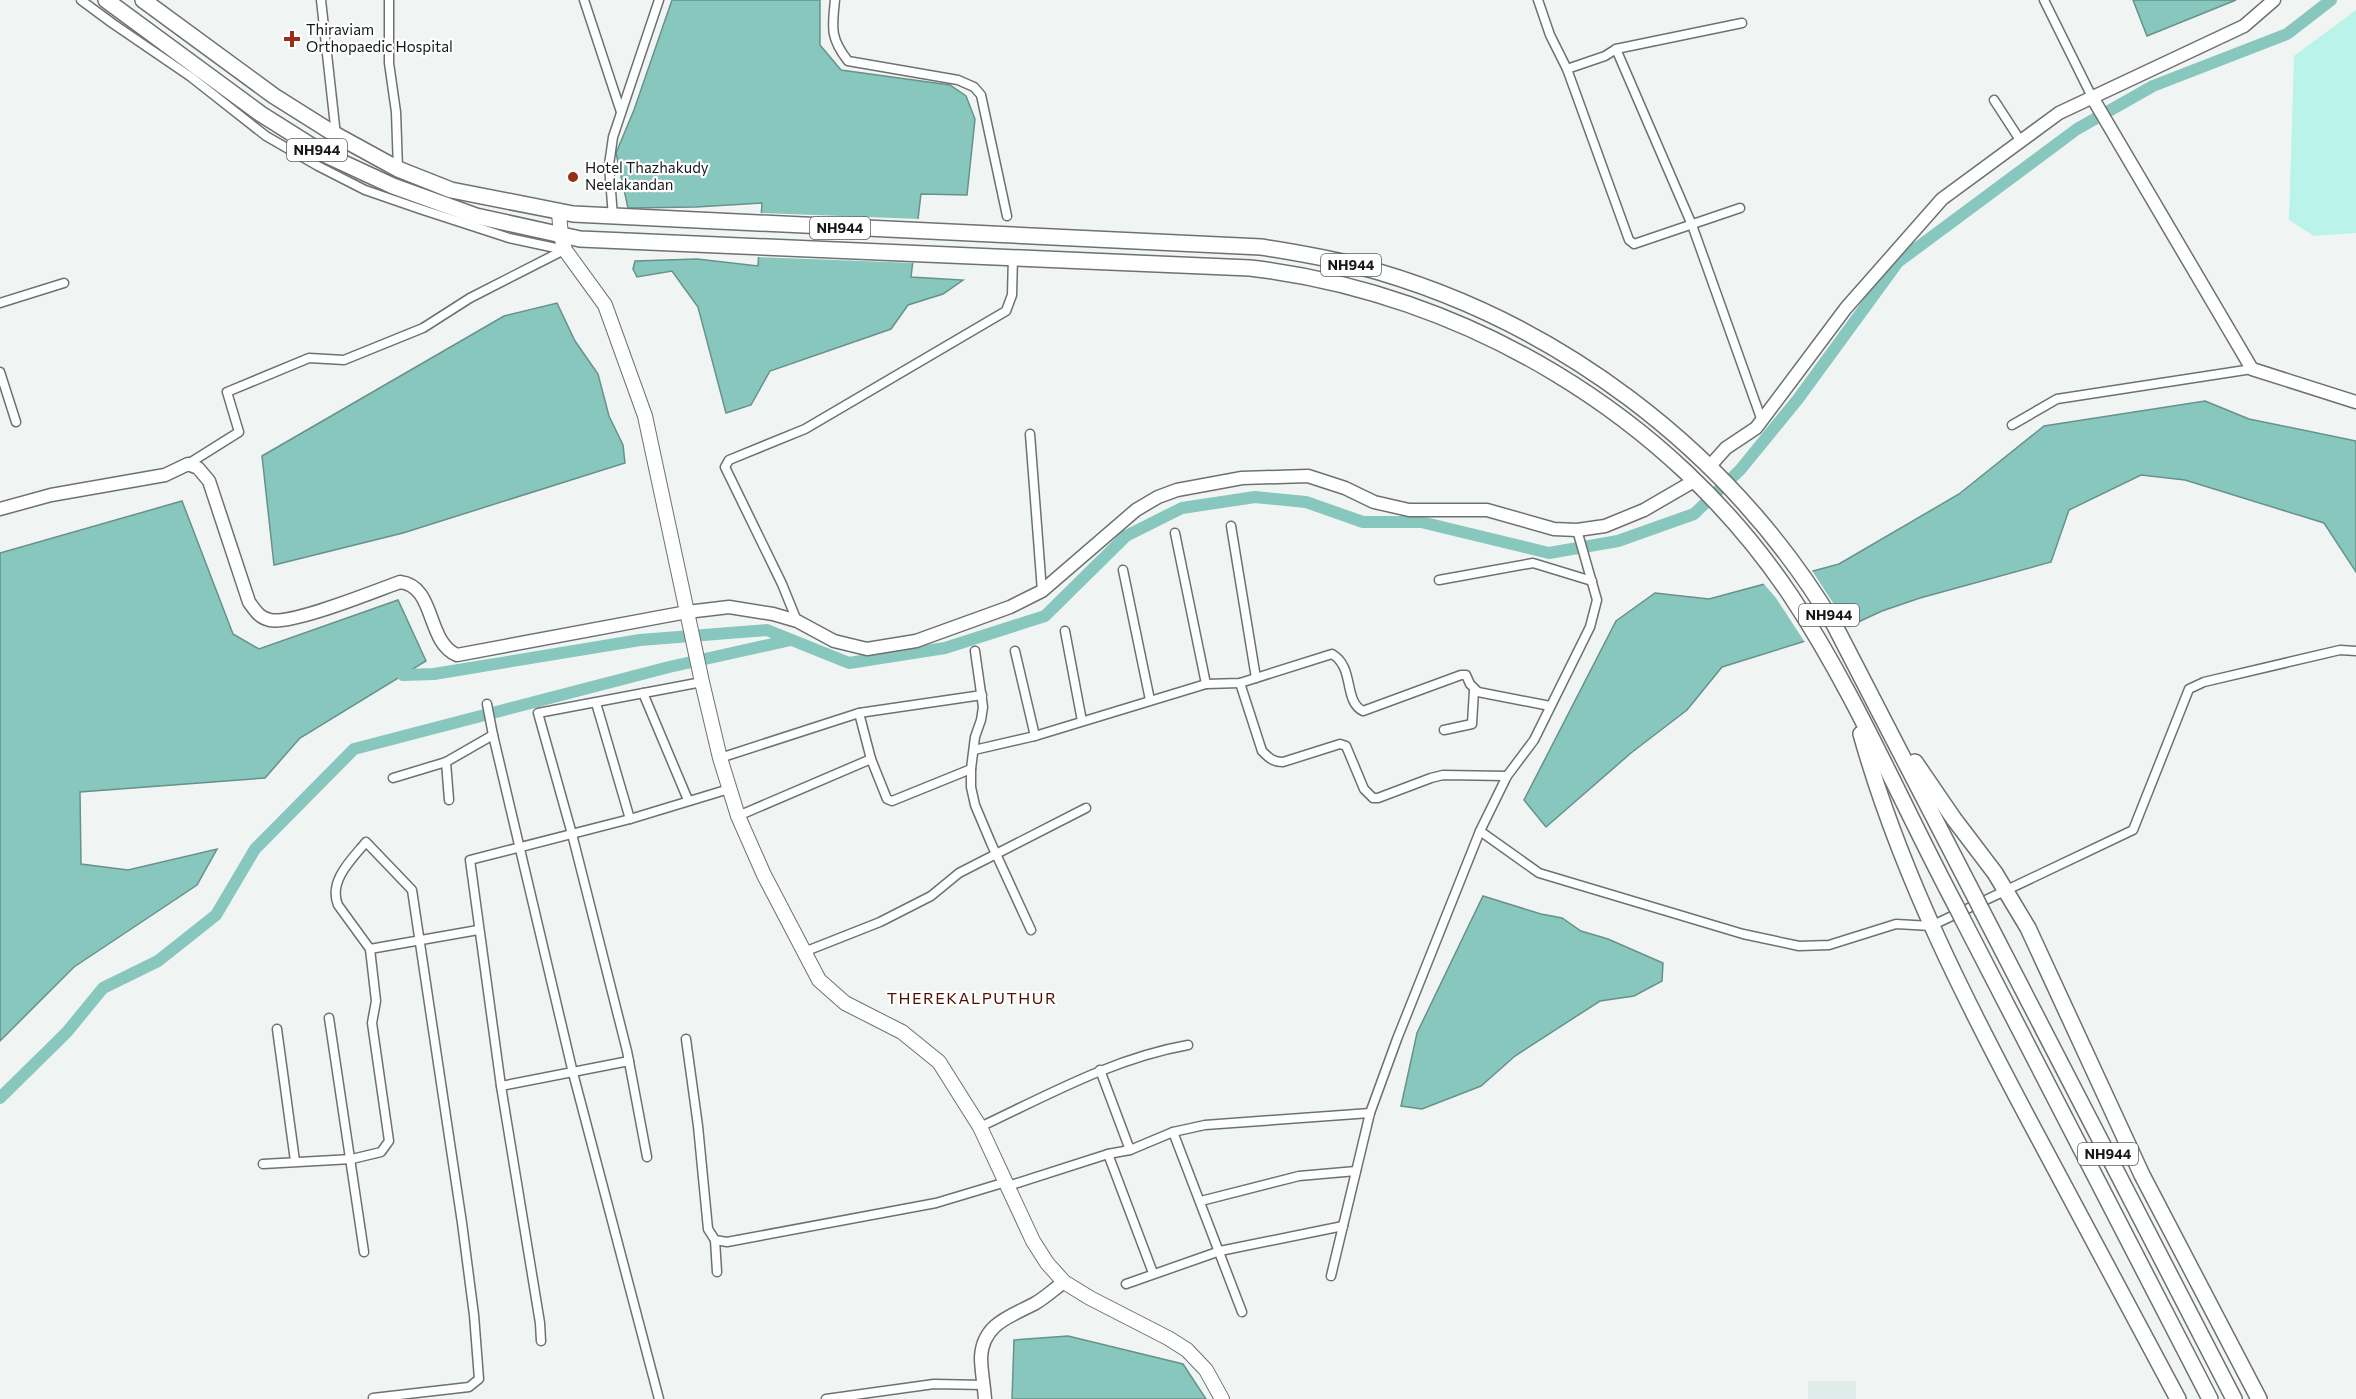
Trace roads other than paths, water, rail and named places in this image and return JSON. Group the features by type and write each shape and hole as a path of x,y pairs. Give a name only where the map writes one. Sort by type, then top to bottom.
{"highway":[{"name":"NH944","path":"106,0 261,114 326,155 393,186 476,216 563,243 580,239 1013,256 1206,265 1281,272 1356,288 1400,302 1475,330 1547,368 1620,417 1698,485 1776,575 1819,640 2210,1399"},
{"name":"NH944","path":"143,0 274,96 336,135 398,169 451,190 559,213 1236,245 1295,253 1364,268 1489,313 1553,347 1628,397 1685,443 1734,492 1794,564 1827,612 1859,669 1978,904 2235,1399"},
{"path":"1852,702 1879,795 1931,926 1999,1064 2178,1399"},
{"path":"1878,707 1954,819 2006,890 2028,928 2142,1175 2259,1399"}],"main road":[{"path":"559,213 563,243 605,305 645,416 720,758 738,816 764,875 819,980 845,1003 903,1032 939,1062 980,1127 1033,1241 1047,1263 1064,1282 1187,1350 1206,1370 1222,1399"}],"street":[{"path":"81,0 191,77 266,136 365,190 509,238 563,243"},
{"path":"321,0 336,135"},
{"path":"389,0 389,63 396,112 398,169"},
{"path":"584,0 621,112"},
{"path":"614,217 609,165 613,137 659,0"},
{"path":"835,0 832,30 836,45 848,61 958,80 974,87 981,95 1007,216"},
{"path":"1538,0 1550,35 1567,69 1629,240 1634,244 1740,208"},
{"path":"2044,0 2095,101 2252,369"},
{"path":"1713,471 1726,448 1756,428 1846,308 1942,198 2059,113 2095,101 2244,26 2274,0"},
{"path":"1567,69 1605,56 1616,49 1742,23"},
{"path":"1616,49 1692,225 1762,420"},
{"path":"1994,100 2020,140"},
{"path":"0,509 51,495 165,475 188,464 239,432 227,392 309,358 344,360 423,328 563,243"},
{"path":"797,621 782,584 725,466 729,460 805,429 1006,311 1012,295 1013,256"},
{"path":"0,303 64,283"},
{"path":"2012,425 2057,399 2252,369 2356,402"},
{"path":"0,372 16,422"},
{"path":"1030,434 1042,591"},
{"path":"188,464 198,468 209,481 249,602 257,614 268,620 282,621 400,582 408,583 418,590 440,640 448,652 457,656 688,618 729,607 773,614 797,621 834,641 867,650 916,641 1010,607 1042,591 1136,510 1158,497 1177,490 1242,478 1308,476 1345,488 1374,502 1409,510 1487,510 1580,536 1698,485"},
{"path":"1231,526 1256,678"},
{"path":"1175,533 1206,684"},
{"path":"1331,1276 1370,1113 1480,831 1507,776 1534,740 1590,627 1597,600 1580,536"},
{"path":"1439,580 1533,563 1592,581"},
{"path":"1123,570 1150,700"},
{"path":"1065,631 1082,721"},
{"path":"1480,831 1539,873 1743,934 1799,946 1829,945 1896,924 1931,926 2133,830 2189,689 2204,682 2340,650 2356,651"},
{"path":"975,651 982,695 981,720 975,736 971,769 971,787 975,805 1031,930"},
{"path":"1015,651 1035,736"},
{"path":"974,750 1035,736 1206,684 1240,683 1332,654 1344,664 1354,701 1363,711 1466,675 1474,690 1472,724 1444,730"},
{"path":"647,1157 628,1061 573,834 538,713 643,693 701,676"},
{"path":"1240,683 1262,751 1270,759 1283,762 1340,744 1346,746 1364,789 1373,798 1443,775 1507,776"},
{"path":"1474,690 1550,706"},
{"path":"643,693 688,800"},
{"path":"720,758 859,713 982,695"},
{"path":"596,703 630,819"},
{"path":"487,704 573,1073 659,1399"},
{"path":"859,713 871,759 887,799 892,801 971,769"},
{"path":"393,778 446,762 493,735"},
{"path":"738,816 871,759"},
{"path":"446,762 449,800"},
{"path":"541,1341 540,1323 501,1086 470,860 630,819 729,789"},
{"path":"804,952 880,922 931,896 959,873 1086,808"},
{"path":"263,1164 352,1159 381,1152 389,1141 372,1023 376,1001 370,949 338,905 335,897 341,874 366,842 412,890 461,1211 474,1315 479,1379 469,1387 373,1398"},
{"path":"370,949 478,930"},
{"path":"329,1018 352,1159 364,1252"},
{"path":"277,1029 295,1161"},
{"path":"686,1039 698,1126 708,1229 715,1240 717,1272"},
{"path":"980,1127 1100,1070 1150,1052 1188,1045"},
{"path":"501,1086 628,1061"},
{"path":"1100,1070 1130,1150"},
{"path":"715,1240 727,1242 936,1203 1108,1154 1130,1150 1173,1132 1205,1125 1370,1113"},
{"path":"1173,1132 1242,1312"},
{"path":"1108,1154 1153,1273"},
{"path":"1201,1201 1299,1176 1356,1172"},
{"path":"1126,1284 1220,1251 1344,1226"},
{"path":"985,1399 981,1356 986,1337 994,1325 1009,1314 1035,1303 1064,1282"},
{"path":"826,1399 934,1384 984,1384"}],"waterway":[{"path":"403,675 434,674 640,640 767,630 849,663 945,648 1045,616 1126,536 1182,508 1255,497 1306,502 1363,522 1421,522 1549,553 1618,541 1694,514 1740,470 1798,399 1898,262 2077,129 2153,86 2287,34 2331,0"},
{"path":"0,1098 67,1032 103,988 158,961 216,915 255,849 354,749 669,667 791,640"}],"place":[{"name":"Thiraviam Orthopaedic Hospital","path":"292,39"},
{"name":"Hotel Thazhakudy Neelakandan","path":"573,177"}],"district":[{"name":"THEREKALPUTHUR","path":"972,998"}]}
